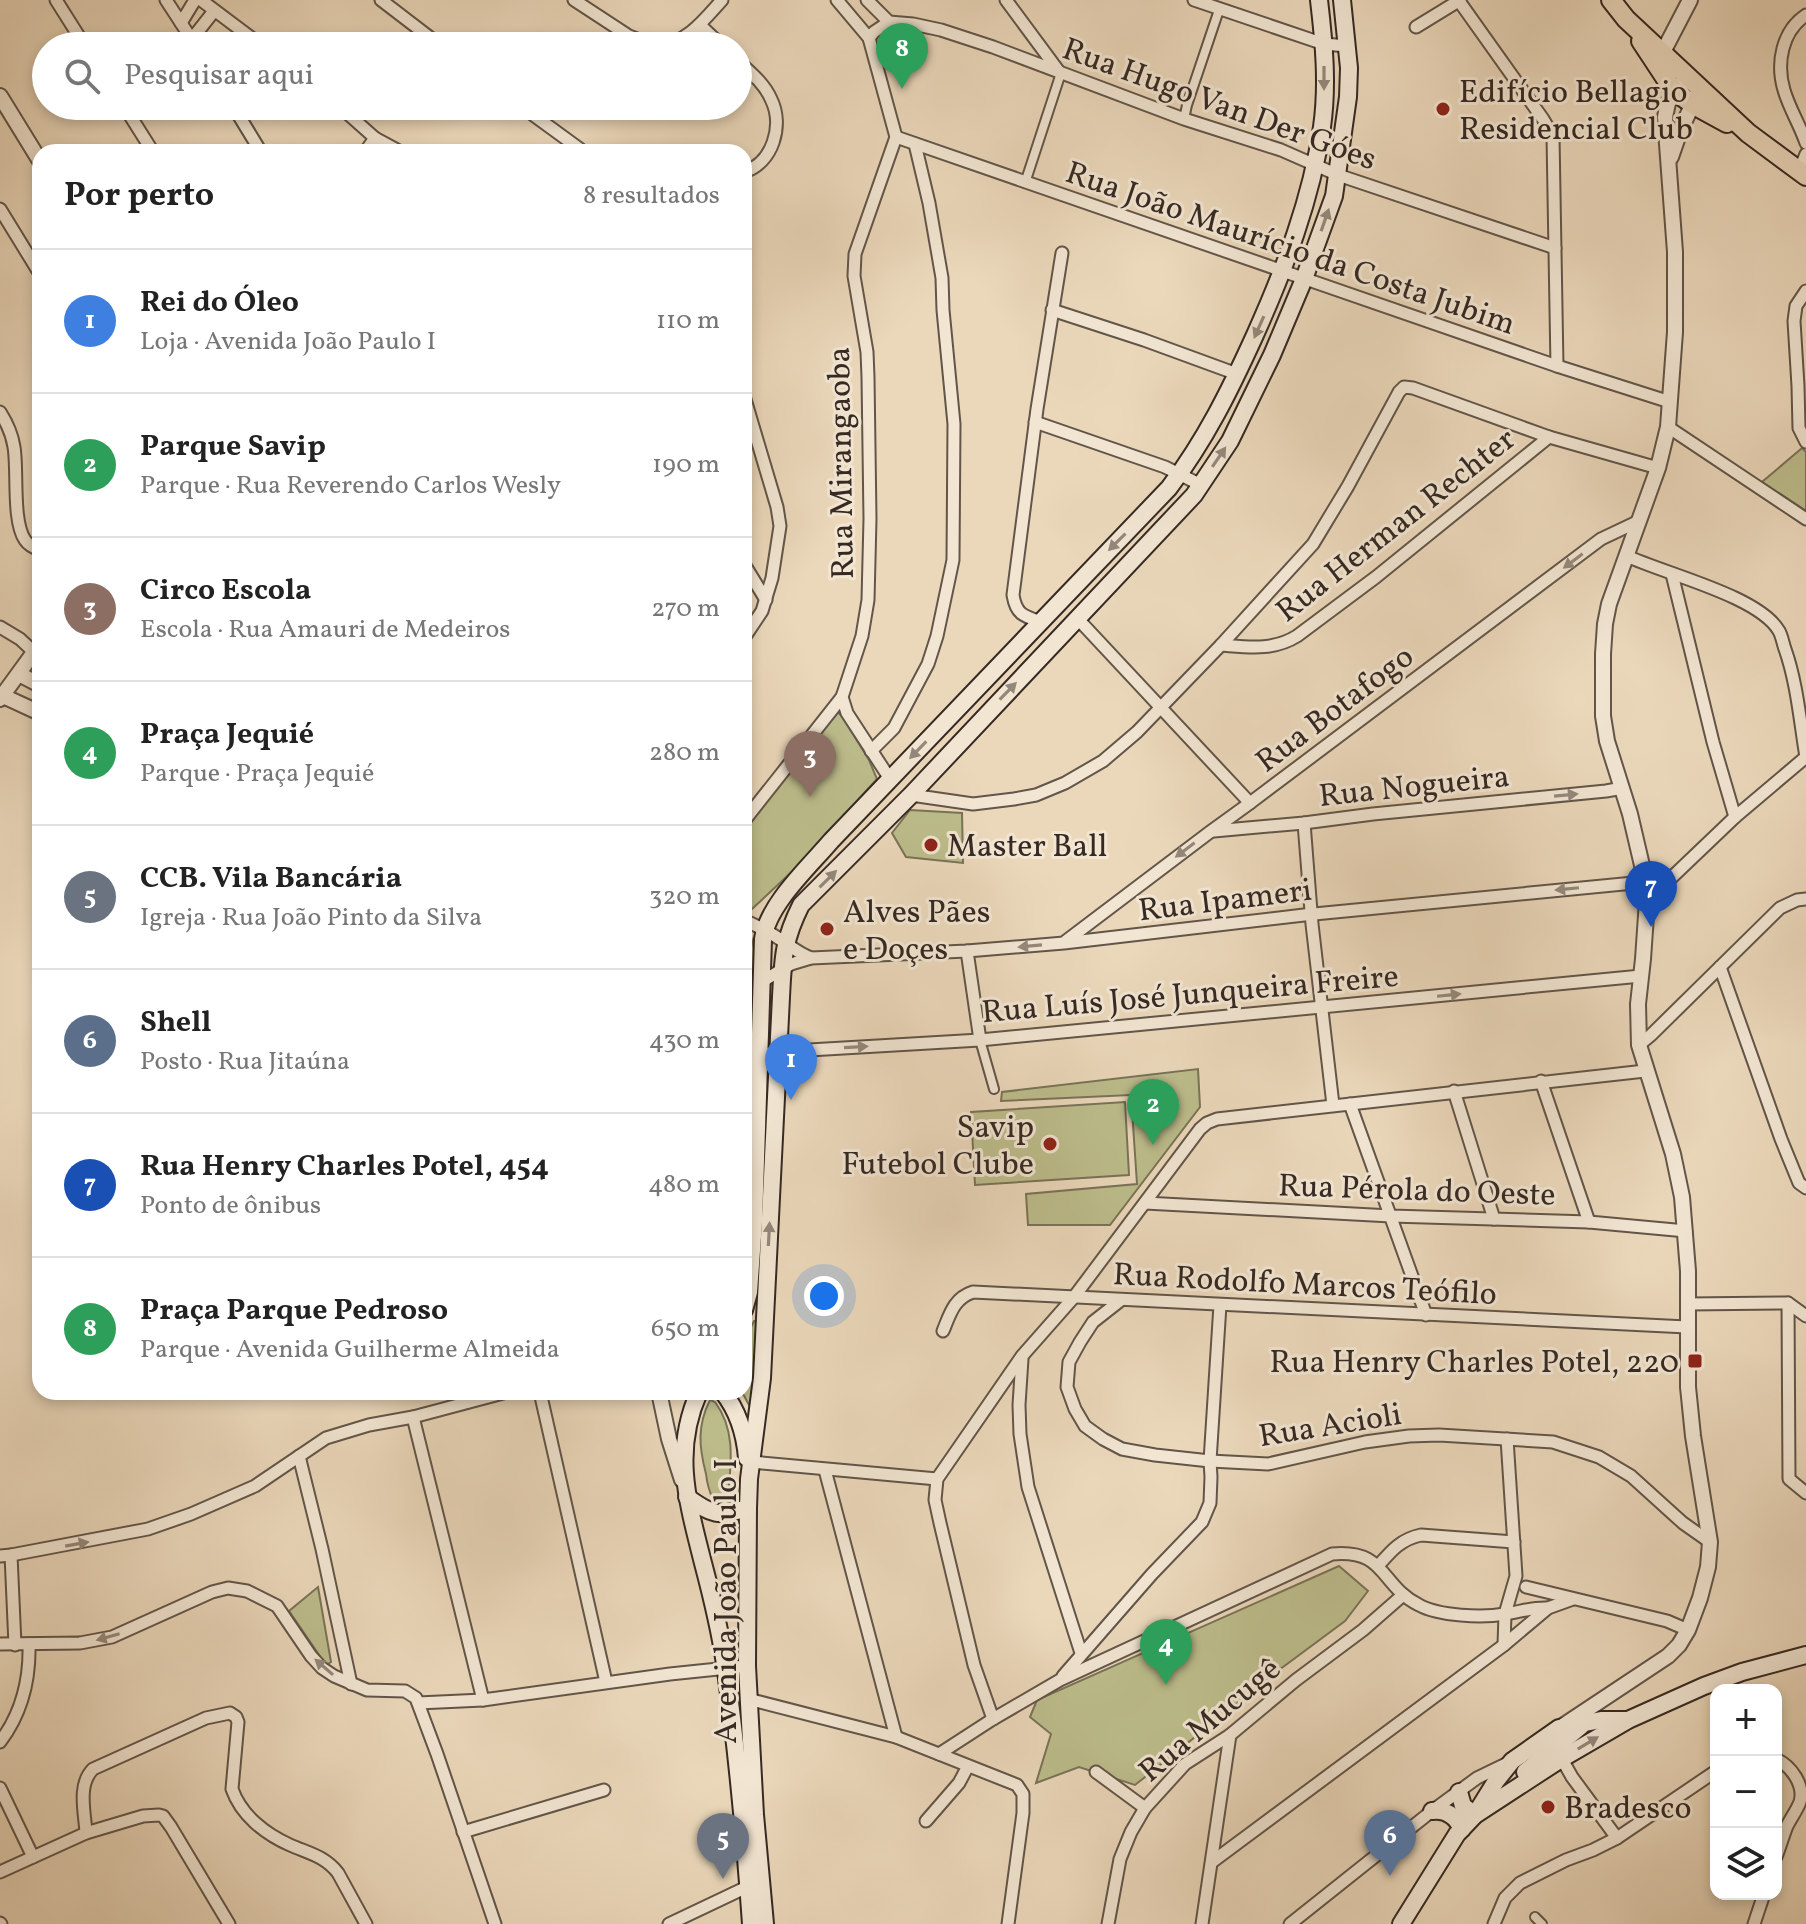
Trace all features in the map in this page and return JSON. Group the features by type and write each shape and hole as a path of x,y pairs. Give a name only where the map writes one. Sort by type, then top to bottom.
{"main road":[{"path":"752,1250 752,1056 763,981 765,930 781,900 831,841 1169,488 1213,424 1270,303 1310,188 1325,93 1319,0"},
{"name":"Avenida João Paulo I","path":"765,1924 748,1699 748,1508 762,1378 785,942 801,905 911,795 1194,495 1230,441 1304,279 1334,196 1348,97 1342,0"},
{"path":"1611,0 1674,91 1804,167"},
{"path":"1626,19 1748,133"},
{"name":"Avenida João Paulo I","path":"695,1400 685,1434 683,1459 686,1493 715,1609 725,1667 751,1924"},
{"path":"728,1400 743,1431 749,1479"},
{"path":"686,1493 714,1514 748,1508"},
{"path":"1559,1752 1704,1686 1806,1655"},
{"path":"1475,1815 1512,1761 1559,1728 1601,1720 1628,1720"},
{"path":"1401,1924 1462,1829 1475,1815 1559,1752 1585,1723"},
{"path":"1459,1792 1463,1806 1475,1815"},
{"path":"1432,1811 1443,1811 1452,1816 1462,1829"}],"street":[{"path":"56,0 76,32"},
{"path":"166,0 187,32"},
{"path":"181,23 198,0 243,32"},
{"path":"381,0 423,32"},
{"path":"574,0 623,32"},
{"path":"691,32 722,0"},
{"path":"837,0 869,38 896,137"},
{"path":"867,0 889,22 869,38"},
{"path":"1006,0 1061,73 1025,183"},
{"path":"1194,0 1324,44 1347,46"},
{"path":"1416,27 1460,0 1549,128 1554,144 1557,366"},
{"path":"1663,52 1690,0"},
{"path":"1184,119 1219,10"},
{"path":"201,32 214,11"},
{"path":"1806,15 1787,35 1780,69 1783,88 1806,143"},
{"name":"Rua Hugo Van Der Góes","path":"889,22 941,30 993,47 1184,119 1270,147 1338,175 1555,248"},
{"path":"700,25 707,32"},
{"path":"752,75 766,89 777,116 768,156 752,168"},
{"path":"1559,1728 1668,1656 1679,1645 1688,1630 1705,1577 1710,1542 1688,1387 1686,1231 1678,1176 1639,1045 1638,1014 1647,901 1623,788 1607,741 1602,678 1609,604 1658,468 1668,427 1675,332 1675,252 1665,117 1674,91 1693,81 1694,105 1680,131 1669,165"},
{"path":"0,96 32,148"},
{"path":"133,120 148,144"},
{"path":"242,120 256,144"},
{"path":"350,120 369,144"},
{"path":"540,120 573,144"},
{"name":"Rua João Maurício da Costa Jubim","path":"896,137 1557,366 1670,402"},
{"name":"Rua Mirangaoba","path":"752,811 842,697 866,617 870,554 868,364 854,276 855,254 896,137"},
{"path":"871,751 894,728 928,664 953,560 954,424 942,278 915,144"},
{"path":"0,209 32,261"},
{"path":"1041,622 1015,608 1013,595 1035,422 1062,253"},
{"path":"1806,291 1796,306 1794,321 1802,384 1799,428 1806,442"},
{"path":"1052,310 1237,374"},
{"path":"911,795 973,804 1036,795 1065,783 1103,761 1137,732 1313,544 1404,387 1549,437 1658,468"},
{"path":"0,412 15,450 21,533 32,547"},
{"path":"1035,422 1179,474 1201,485"},
{"path":"752,423 780,526 766,600 752,626"},
{"path":"1668,427 1806,519"},
{"name":"Rua Herman Rechter","path":"1221,645 1273,646 1297,636 1366,585 1549,437"},
{"name":"Rua Botafogo","path":"1064,943 1601,539 1639,521"},
{"path":"1627,556 1722,591 1760,612 1779,630 1791,666 1806,757 1735,817 1647,901"},
{"path":"1672,574 1713,742 1735,817"},
{"path":"752,577 766,600"},
{"path":"1077,618 1250,803"},
{"path":"0,627 32,645"},
{"path":"32,656 2,698 32,710"},
{"path":"19,674 32,681"},
{"path":"842,697 847,713 890,779"},
{"name":"Rua Nogueira","path":"1210,832 1623,788"},
{"path":"1304,823 1311,915 1333,1105"},
{"name":"Rua Ipameri","path":"763,981 791,964 811,958 1064,943 1644,882"},
{"path":"1639,1045 1780,908 1806,899"},
{"path":"752,924 811,958"},
{"path":"967,951 980,1040 994,1089"},
{"path":"1720,967 1748,1050 1804,1183"},
{"name":"Rua Luís José Junqueira Freire","path":"752,1056 980,1040 1641,976"},
{"path":"993,1719 974,1665 940,1523 935,1500 937,1479 1022,1356 1074,1297 1200,1129 1217,1119 1645,1071"},
{"path":"1541,1081 1589,1222"},
{"path":"1454,1091 1494,1219"},
{"path":"1350,1104 1426,1315"},
{"name":"Rua Pérola do Oeste","path":"1145,1203 1391,1216 1589,1222 1686,1231"},
{"name":"Rua Rodolfo Marcos Teófilo","path":"943,1331 955,1302 970,1292 1687,1327"},
{"name":"Rua Acioli","path":"1121,1300 1093,1322 1069,1362 1067,1387 1085,1426 1122,1449 1210,1461 1268,1464 1365,1442 1409,1436 1553,1442 1599,1457 1631,1476 1683,1523 1710,1542"},
{"path":"1688,1304 1788,1303 1806,1316"},
{"path":"1788,1303 1789,1479 1806,1493"},
{"path":"1060,1680 1152,1574 1202,1522 1210,1503 1220,1305"},
{"path":"1022,1356 1020,1434 1028,1487 1081,1653"},
{"path":"15,1645 6,1556 148,1529 246,1490 326,1438 477,1400"},
{"path":"542,1400 606,1682"},
{"path":"661,1400 686,1493"},
{"path":"413,1417 483,1700"},
{"path":"1504,1645 1505,1614 1516,1576 1507,1439"},
{"path":"299,1456 351,1684"},
{"path":"752,1462 937,1479"},
{"path":"825,1470 896,1737"},
{"path":"1378,1566 1397,1545 1421,1535 1514,1542"},
{"path":"939,1754 1060,1680 1332,1554 1349,1552 1365,1556 1403,1595 1435,1612 1455,1615 1505,1614 1527,1608 1548,1608 1573,1599"},
{"path":"1516,1576 1548,1608"},
{"path":"1526,1587 1667,1621 1688,1630"},
{"path":"0,1644 80,1643 112,1637 212,1592 228,1588 261,1597 277,1606 322,1668 334,1676 367,1690 405,1691 413,1695 495,1924"},
{"name":"Rua Mucugê","path":"1108,1924 1120,1859 1145,1808 1185,1764 1230,1735 1403,1595"},
{"path":"1212,1862 1504,1645 1548,1608"},
{"path":"0,1742 14,1720 26,1688 30,1665 29,1644"},
{"path":"418,1703 483,1700 747,1666"},
{"path":"1585,1723 1610,1696"},
{"path":"748,1699 896,1737 1017,1785 1023,1794 1023,1813 1008,1924"},
{"path":"86,1833 83,1790 85,1779 93,1769 206,1718 227,1712 236,1717 238,1726 232,1789 235,1798 245,1813 263,1829 332,1865 366,1924"},
{"path":"1202,1924 1230,1735"},
{"path":"1559,1752 1617,1838"},
{"path":"1290,1924 1432,1811 1477,1778 1512,1761"},
{"path":"1782,1762 1803,1788 1801,1800 1782,1840"},
{"path":"926,1821 959,1783 968,1766"},
{"path":"1096,1772 1145,1808"},
{"path":"1494,1924 1505,1898 1520,1883 1617,1838 1710,1775"},
{"path":"0,1788 33,1857"},
{"path":"463,1832 604,1790"},
{"path":"0,1872 86,1833 157,1814 163,1816 171,1827 229,1924"},
{"path":"669,1924 749,1886"},
{"path":"1753,1923 1762,1900"}],"green space":[{"path":"1802,448 1806,452 1806,511 1762,482"},
{"path":"836,711 842,716 877,779 798,866 752,909 752,813"},
{"name":"Master Ball","path":"910,810 962,813 963,863 906,857 892,833"},
{"path":"752,940 756,960 752,1036"},
{"path":"1198,1069 1200,1107 1110,1225 1028,1225 1026,1194 1137,1184 1131,1095 1001,1101 1002,1092"},
{"name":"Savip Futebol Clube","path":"1125,1102 1129,1175 975,1185 971,1112"},
{"path":"754,1321 761,1322 756,1418 746,1400 752,1400"},
{"path":"710,1400 722,1413 729,1435 728,1496 721,1502 713,1499 710,1493 701,1446 701,1428"},
{"path":"1339,1566 1368,1591 1345,1621 1135,1785 1079,1767 1036,1783 1051,1734 1030,1717 1037,1700"},
{"path":"318,1587 331,1662 326,1665 289,1611"}],"place":[{"name":"Praça Parque Pedroso","path":"902,89"},
{"name":"Edifício Bellagio Residencial Club","path":"1443,109"},
{"name":"Circo Escola","path":"810,797"},
{"name":"Master Ball","path":"931,845"},
{"name":"Rua Henry Charles Potel, 454","path":"1651,927"},
{"name":"Alves Pães e Doçes","path":"827,929"},
{"name":"Rei do Óleo","path":"791,1100"},
{"name":"Savip Futebol Clube","path":"1050,1144"},
{"name":"Parque Savip","path":"1153,1145"},
{"name":"Rua Henry Charles Potel, 220","path":"1695,1361"},
{"name":"Praça Jequié","path":"1166,1685"},
{"name":"Bradesco","path":"1548,1807"},
{"name":"Shell","path":"1390,1876"},
{"name":"CCB. Vila Bancária","path":"723,1879"}]}
